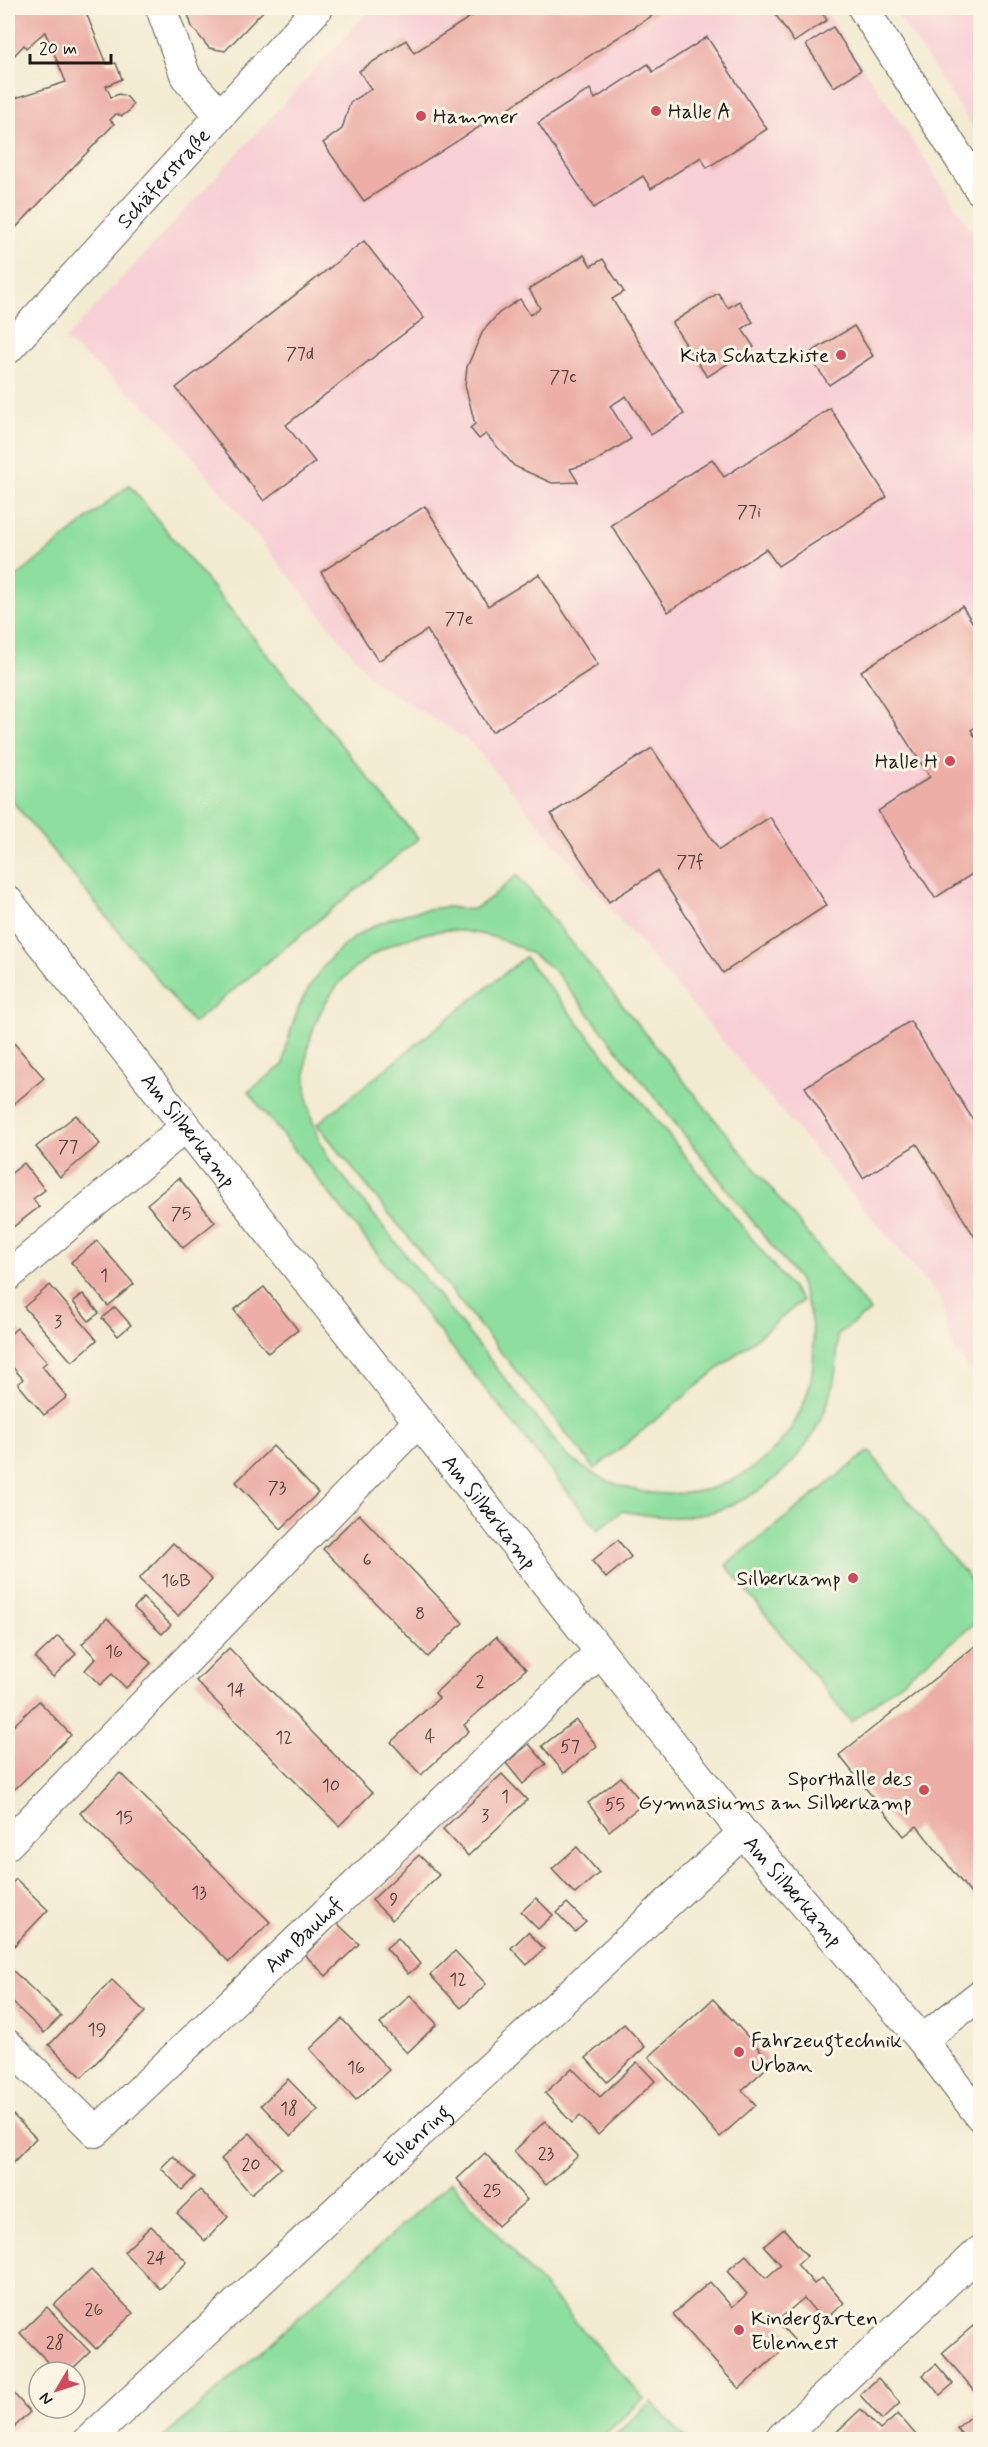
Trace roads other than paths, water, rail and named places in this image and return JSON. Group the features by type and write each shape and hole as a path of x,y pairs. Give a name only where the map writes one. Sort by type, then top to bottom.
{"street":[{"path":"161,8 186,77 220,115"},
{"name":"Schäferstraße","path":"8,350 318,8"},
{"path":"863,8 981,190"},
{"name":"Am Silberkamp","path":"8,901 743,1833 922,2040 981,2116"},
{"path":"8,1276 185,1127"},
{"path":"8,1844 419,1420"},
{"name":"Am Bauhof","path":"8,2045 96,2132 600,1652"},
{"name":"Eulenring","path":"88,2439 743,1833"},
{"path":"922,2040 981,1995"},
{"path":"780,2439 981,2251"}],"place":[{"name":"Halle A","path":"656,111"},
{"name":"Hammer","path":"421,116"},
{"name":"Kita Schatzkiste","path":"841,355"},
{"name":"Halle H","path":"950,761"},
{"name":"Silberkamp","path":"853,1578"},
{"name":"Sporthalle des Gymnasiums am Silberkamp","path":"924,1790"},
{"name":"Fahrzeugtechnik Urban","path":"739,2052"},
{"name":"Kindergarten Eulennest","path":"739,2330"}]}
